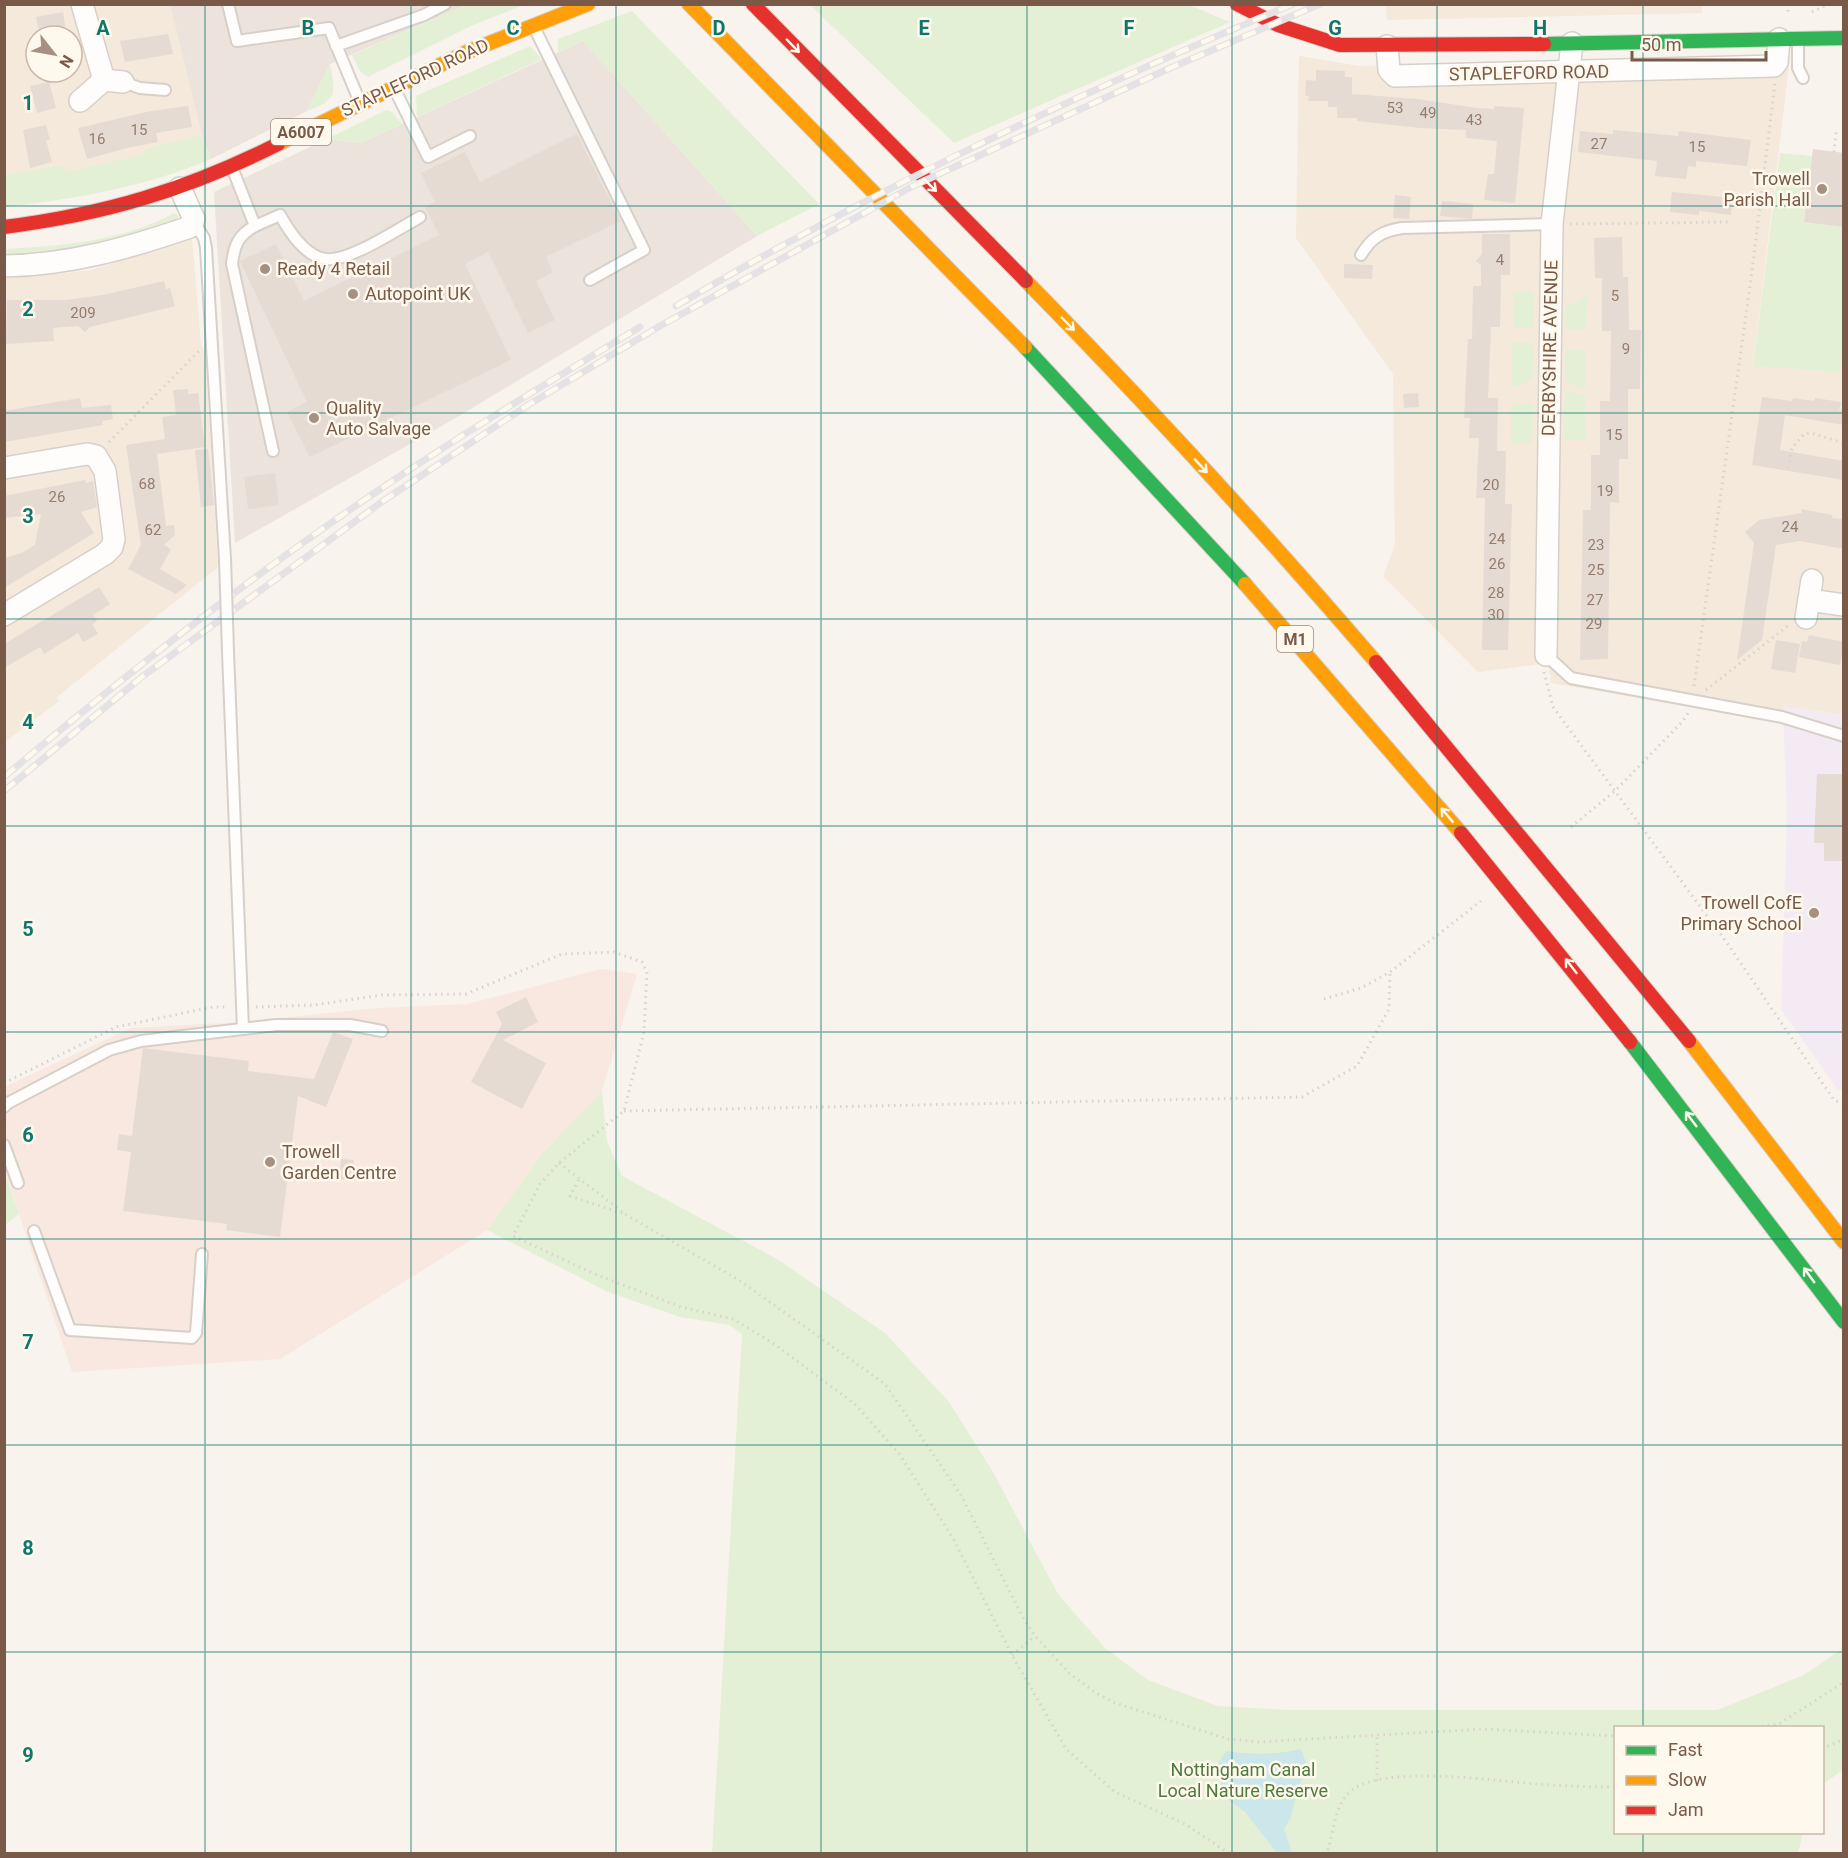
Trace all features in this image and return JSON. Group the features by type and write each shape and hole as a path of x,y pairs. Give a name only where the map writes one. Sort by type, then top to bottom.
{"main road":[{"name":"STAPLEFORD ROAD","path":"4,227 98,213 180,188 232,167 393,87 532,24 588,4"},
{"name":"M1","path":"689,4 979,298 1276,618 1408,768 1541,929 1657,1075 1844,1322"},
{"name":"M1","path":"753,4 1085,341 1289,561 1433,728 1638,979 1844,1242"},
{"name":"STAPLEFORD ROAD","path":"1237,4 1308,36 1340,45 1844,38"}],"street":[{"path":"80,101 114,81 82,4"},
{"path":"1774,66 1789,39"},
{"name":"DERBYSHIRE AVENUE","path":"1546,655 1552,224 1572,43"},
{"name":"STAPLEFORD ROAD","path":"1387,46 1389,70 1395,76 1774,66"},
{"path":"4,266 66,261 136,245 190,227 194,222 180,188"},
{"path":"4,468 87,454 96,456 105,471 114,539 112,547 105,554 4,615"},
{"path":"1809,599 1844,605"}],"lane":[{"path":"228,4 237,41 329,28 360,103"},
{"path":"336,46 424,15 445,4"},
{"path":"532,24 644,250 590,280"},
{"path":"1789,39 1803,78"},
{"path":"114,81 140,88 165,90"},
{"path":"393,87 428,157 470,136"},
{"path":"232,167 255,226"},
{"path":"273,451 232,264 234,246 245,232 280,215 292,235 313,254 324,259 335,259 420,218"},
{"path":"194,222 204,238 206,248 225,559 243,1029"},
{"path":"1361,255 1367,245 1378,235 1402,228 1552,224"},
{"path":"1546,655 1571,678 1782,717 1844,736"},
{"path":"4,1107 8,1102 109,1050 141,1041 276,1025 350,1025 381,1031"},
{"path":"4,1144 18,1183"},
{"path":"34,1231 70,1330 192,1338 196,1333 202,1254"}],"path":[{"path":"1696,701 1775,87 1774,66"},
{"path":"1834,152 1836,132"},
{"path":"1552,224 1731,222"},
{"path":"96,456 211,339"},
{"path":"1788,468 1792,448 1804,434 1811,433 1844,443"},
{"path":"1571,827 1615,791 1683,721 1705,691 1797,619 1809,599"},
{"path":"1546,655 1545,682 1553,707 1727,943 1834,1100 1844,1104"},
{"path":"1324,999 1361,988 1390,972 1481,901"},
{"path":"243,1007 314,1005 382,995 465,994 562,954 614,952 630,956 642,962 647,972 644,1032 624,1111"},
{"path":"1230,1854 1185,1824 1115,1792 1066,1749 1012,1655 954,1540 900,1455 856,1405 773,1343 733,1319 670,1304 597,1275 513,1236 540,1184 559,1162 624,1111 1302,1096 1357,1066 1389,1009 1390,972"},
{"path":"559,1162 579,1180 628,1216 739,1280 885,1384 961,1495 1022,1616 1035,1636 1070,1674 1096,1694 1115,1703 1228,1739 1259,1742 1304,1742 1377,1734 1483,1730 1614,1736"},
{"path":"579,1180 570,1196 628,1216"},
{"path":"1012,1655 1035,1636"},
{"path":"1764,1726 1779,1724 1844,1682"},
{"path":"1377,1734 1377,1781"},
{"path":"1824,1748 1844,1739"},
{"path":"1323,1854 1328,1849 1339,1805 1350,1791 1363,1782 1429,1774 1537,1784 1614,1787"}],"shaded area":[{"path":"1702,4 1702,13 1387,20 1386,5"},
{"path":"5,5 170,5 202,135 145,149 146,154 103,165 72,171 58,165 5,175"},
{"path":"170,5 466,5 330,64 307,111 211,159 202,135"},
{"path":"583,41 757,236 454,419 235,543 214,192 327,139 361,143"},
{"path":"1299,56 1360,66 1790,57 1753,365 1840,372 1843,345 1843,715 1783,706 1782,723 1551,683 1549,666 1543,664 1478,672 1383,576 1395,545 1393,374 1296,238"},
{"path":"192,238 201,345 205,351 218,567 57,697 59,701 5,742 5,276 40,276 91,270"},
{"name":"Trowell CofE Primary School","path":"1783,706 1843,715 1843,1090 1838,1090 1781,1009 1787,817"},
{"name":"Trowell Garden Centre","path":"601,969 637,974 602,1091 543,1152 487,1230 280,1359 72,1372 5,1172 4,1087 131,1028 241,1022 378,1008 468,1004"}],"green space":[{"path":"1187,4 1230,22 954,143 810,5"},
{"path":"466,5 524,5 473,25 368,77 360,71 352,55"},
{"path":"632,11 819,204 757,236 583,41 558,52 558,39"},
{"path":"530,46 542,59 417,117 416,96"},
{"path":"330,64 333,82 332,95 324,103 307,111"},
{"path":"386,110 392,112 402,124 361,143 327,139"},
{"path":"202,135 211,159 186,169 110,190 5,207 5,175 59,165 72,171 145,154 144,149"},
{"path":"1780,153 1812,156 1810,173 1804,173 1799,205 1806,207 1804,221 1843,227 1844,345 1840,372 1753,366"},
{"path":"174,213 179,216 176,222 123,243 5,258 4,249 69,244 113,236"},
{"path":"1513,291 1534,292 1534,328 1513,328"},
{"path":"1587,295 1586,330 1566,330 1566,307"},
{"path":"1512,342 1534,343 1532,378 1520,386 1512,387"},
{"path":"1565,350 1586,350 1585,389 1565,381"},
{"path":"1565,389 1575,394 1585,395 1585,440 1564,440"},
{"path":"1511,403 1533,403 1532,443 1511,443"},
{"name":"Nottingham Canal Local Nature Reserve","path":"602,1091 607,1141 622,1176 777,1259 885,1333 949,1402 993,1472 1058,1594 1106,1649 1148,1680 1218,1706 1288,1710 1717,1710 1804,1675 1843,1648 1843,1770 1824,1783 1824,1726 1614,1726 1614,1834 1803,1834 1798,1853 712,1853 742,1334 729,1325 680,1317 608,1292 487,1230 543,1152"},
{"path":"4,1172 19,1214 5,1225 4,1225"}],"water":[{"path":"1301,1749 1307,1765 1291,1817 1284,1829 1292,1853 1277,1853 1245,1812 1225,1797 1216,1767 1226,1751 1264,1754"}],"building":[{"path":"63,12 65,24 37,24 36,17"},
{"path":"168,34 173,54 125,62 120,41"},
{"path":"1316,70 1345,71 1345,77 1352,77 1352,94 1418,99 1477,108 1494,109 1494,106 1524,108 1515,203 1484,200 1488,174 1494,174 1497,141 1466,138 1466,130 1420,128 1357,121 1357,118 1337,118 1337,107 1328,107 1328,101 1308,101 1309,96 1305,96 1306,80 1316,81"},
{"path":"50,84 56,108 37,113 30,86"},
{"path":"188,106 192,127 156,133 158,142 87,159 78,128 151,111"},
{"path":"46,125 50,140 46,140 52,162 30,168 23,130"},
{"path":"1613,130 1678,136 1679,131 1751,140 1747,166 1696,161 1696,167 1688,166 1686,179 1655,176 1657,161 1578,152 1580,131 1613,134"},
{"path":"577,134 620,221 546,257 553,272 536,281 555,320 528,333 488,252 465,264 511,360 310,457 287,412 307,402 240,261 276,244 304,301 439,235 425,207 435,202 421,173 465,152 480,182"},
{"name":"Trowell Parish Hall","path":"1813,149 1844,153 1844,227 1804,222 1806,207 1799,206 1804,172 1810,173"},
{"path":"1672,192 1732,198 1731,215 1699,211 1699,215 1670,212"},
{"path":"1395,195 1411,197 1409,219 1393,218"},
{"path":"1442,201 1473,204 1472,219 1440,216"},
{"path":"1482,234 1510,234 1510,275 1501,275 1500,327 1491,327 1488,398 1498,398 1497,451 1506,451 1505,504 1512,504 1508,650 1482,650 1485,498 1476,498 1479,438 1469,438 1470,418 1464,418 1468,339 1472,339 1473,286 1481,286 1481,265 1476,261 1482,254"},
{"path":"1622,237 1623,277 1628,277 1629,330 1641,330 1640,389 1628,389 1628,459 1619,459 1619,503 1610,502 1608,659 1580,660 1583,510 1591,510 1591,455 1600,455 1600,401 1610,401 1611,331 1602,331 1602,278 1595,278 1594,238"},
{"path":"1344,264 1373,265 1372,279 1344,278"},
{"path":"164,281 166,289 170,288 175,306 90,327 85,332 78,326 53,328 54,341 6,344 7,300 66,300 103,295"},
{"path":"188,389 188,394 198,393 205,447 157,454 166,526 174,525 175,535 164,545 171,549 160,569 187,585 176,594 128,569 141,545 126,445 165,439 162,417 176,415 173,390"},
{"path":"1418,393 1419,407 1404,408 1403,394"},
{"path":"1762,397 1792,401 1793,398 1814,401 1815,398 1841,402 1839,410 1844,411 1844,425 1785,415 1780,450 1844,461 1844,480 1752,465"},
{"path":"80,398 82,408 111,405 113,419 102,421 103,425 4,442 4,411"},
{"path":"208,449 214,505 201,507 195,450"},
{"path":"275,473 279,505 248,509 244,477"},
{"path":"85,480 86,483 93,481 97,507 81,512 94,533 4,588 4,558 22,553 35,545 41,514 4,518 4,496"},
{"path":"1801,509 1842,519 1844,549 1800,541 1776,545 1762,640 1737,660 1754,543 1745,532 1759,520 1802,513"},
{"path":"99,587 110,604 93,615 97,621 92,624 98,634 83,642 78,633 44,654 40,647 4,668 4,644"},
{"path":"1809,635 1844,642 1840,665 1799,657 1802,641 1807,642"},
{"path":"1776,640 1800,644 1795,673 1771,669"},
{"path":"1817,774 1844,774 1844,861 1824,861 1824,843 1814,843"},
{"path":"526,997 538,1022 503,1040 546,1063 522,1109 471,1082 502,1024 496,1012"},
{"path":"333,1032 353,1039 326,1107 298,1096 280,1237 226,1230 227,1224 123,1211 131,1152 117,1150 119,1134 132,1136 143,1048 249,1061 248,1071 314,1079"},
{"path":"341,1159 354,1160 352,1181 339,1179"}],"railway":[{"path":"676,306 826,222 979,144 1135,72 1293,4"},
{"path":"4,791 143,676 383,501 528,405 660,326 913,186 1168,69 1320,4"},
{"path":"4,777 187,629 330,523 443,448 640,327"}],"traffic: fast":[{"path":"1544,44 1844,38"},
{"path":"1025,347 1245,584"},
{"path":"1630,1042 1844,1322"}],"traffic: slow":[{"path":"278,144 467,52 588,4"},
{"path":"689,4 1025,347"},
{"path":"1026,281 1204,469 1376,662"},
{"path":"1245,584 1461,833"},
{"path":"1689,1041 1844,1242"}],"traffic: jam":[{"path":"753,4 1026,281"},
{"path":"1237,4 1278,25 1340,45 1544,44"},
{"path":"4,227 77,215 145,198 211,175 278,144"},
{"path":"1376,662 1689,1041"},
{"path":"1461,833 1630,1042"}],"place":[{"name":"Trowell Parish Hall","path":"1822,189"},
{"name":"Ready 4 Retail","path":"265,269"},
{"name":"Autopoint UK","path":"353,294"},
{"name":"Quality Auto Salvage","path":"314,418"},
{"name":"Trowell CofE Primary School","path":"1814,913"},
{"name":"Trowell Garden Centre","path":"270,1162"}]}
